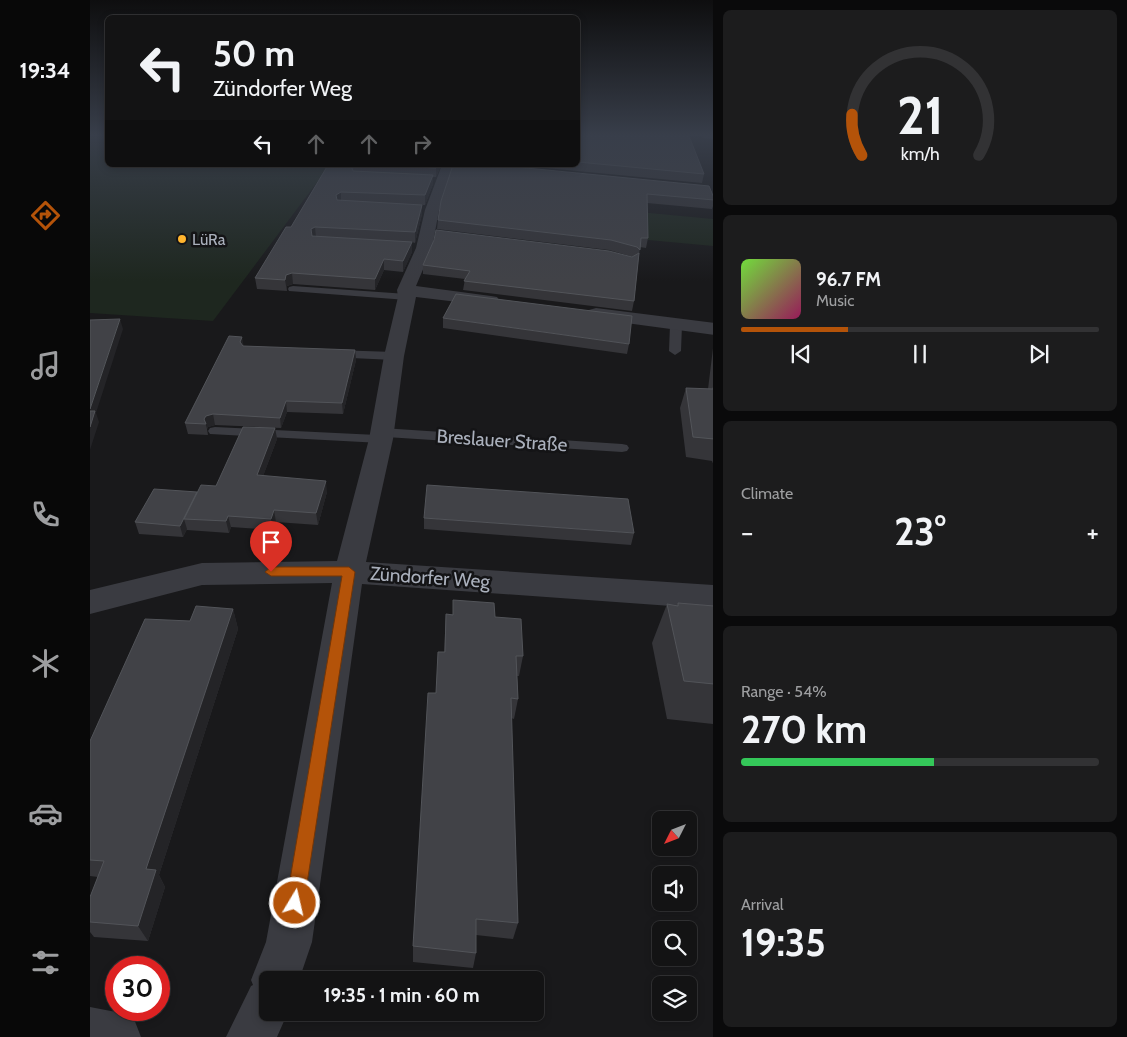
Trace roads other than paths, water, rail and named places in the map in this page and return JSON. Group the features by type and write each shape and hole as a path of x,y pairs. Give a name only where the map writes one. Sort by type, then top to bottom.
{"street":[{"path":"278,971 288,942 349,572 382,435 394,356 407,294 425,241 427,210 437,184"},
{"path":"407,294 512,304"},
{"path":"580,312 713,329"},
{"name":"Zündorfer Weg","path":"90,602 202,574 251,572 349,572 713,597"},
{"path":"251,1037 259,1021"},
{"path":"90,1032 116,1037"}],"lane":[{"path":"293,289 407,294"},
{"path":"675,352 676,324"},
{"path":"326,353 394,356"},
{"name":"Breslauer Straße","path":"215,431 382,435 622,448"}],"place":[{"name":"LüRa","path":"182,239"}]}
